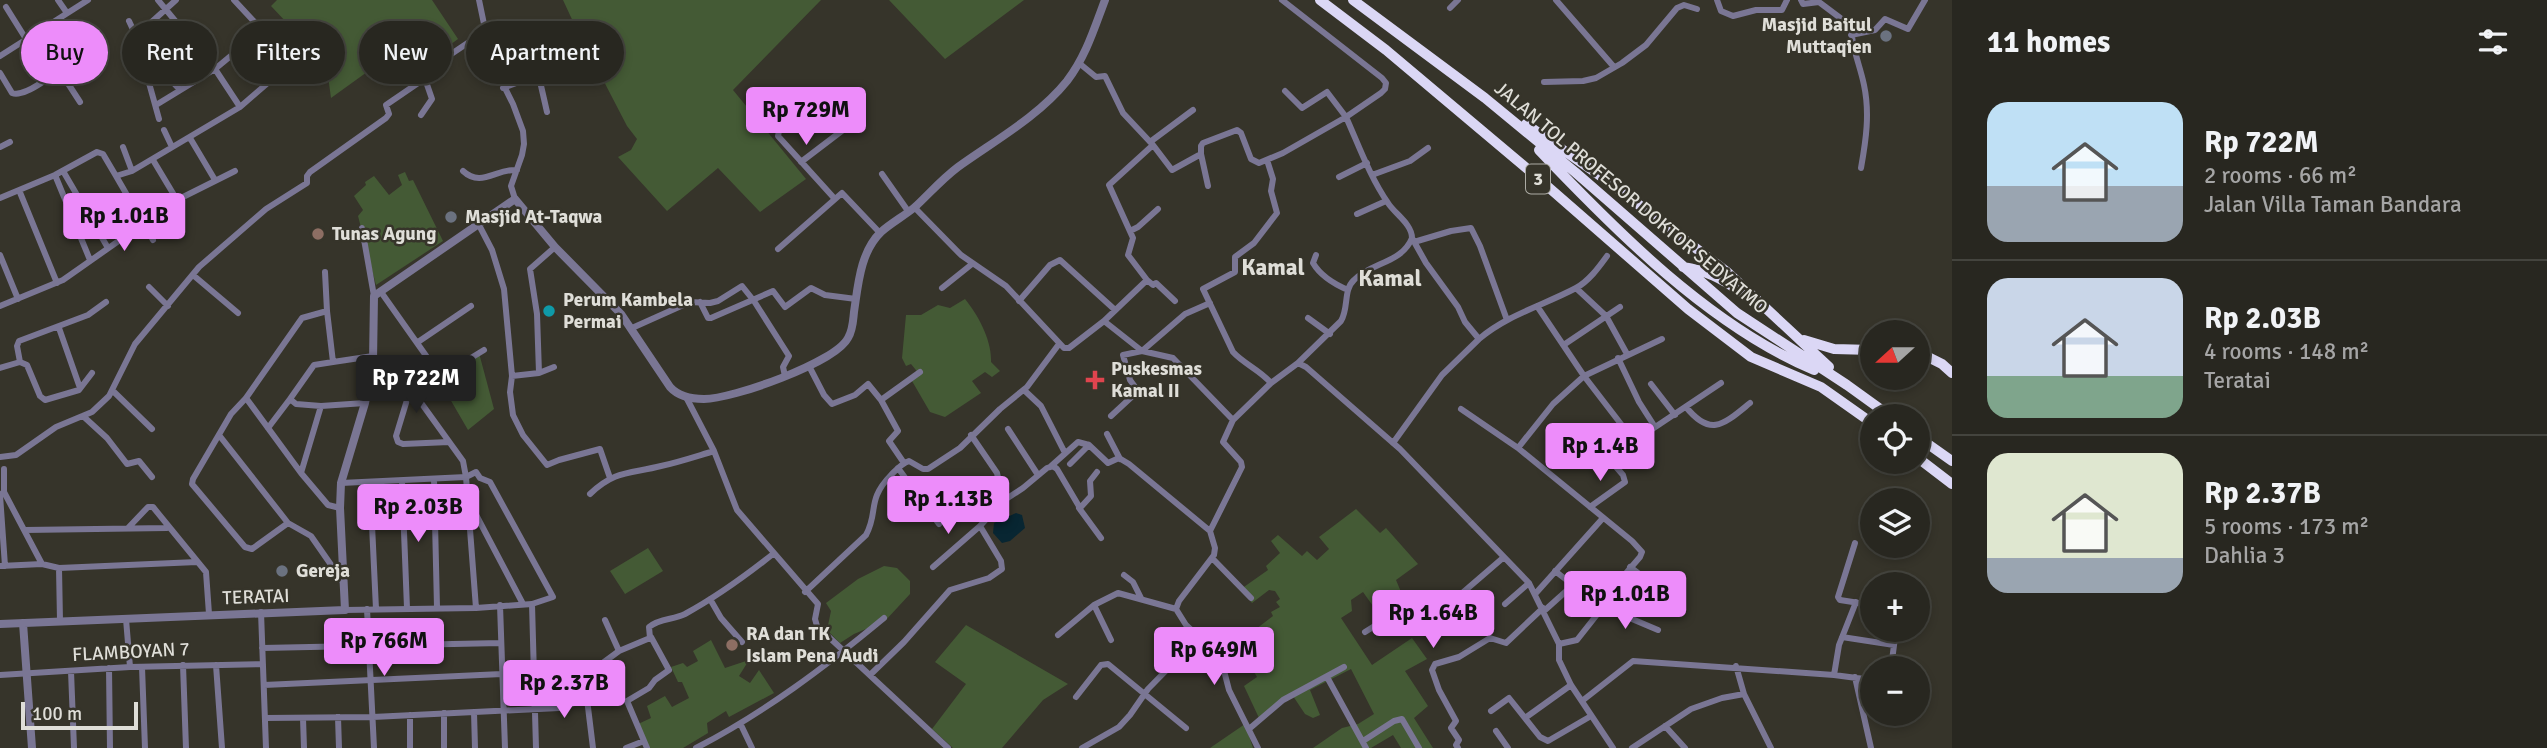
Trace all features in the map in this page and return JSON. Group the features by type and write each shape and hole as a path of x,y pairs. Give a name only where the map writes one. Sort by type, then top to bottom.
{"highway":[{"name":"3","path":"1320,0 1386,50 1688,309 1751,357 1821,387 1860,415"},
{"name":"JALAN TOL PROFESOR DOKTOR SEDYATMO","path":"1353,0 1485,98 1737,313 1874,404"},
{"path":"1485,98 1520,119 1620,190 1727,272 1847,384"},
{"path":"1508,118 1650,260 1733,326 1770,350 1847,384"},
{"path":"1684,267 1700,269 1714,275 1775,318"},
{"path":"1798,338 1834,349 1860,350"},
{"path":"1930,358 1952,373"},
{"path":"1930,445 1952,461"},
{"path":"1930,467 1952,484"}],"street":[{"path":"58,0 68,13"},
{"path":"158,0 176,21"},
{"path":"153,21 176,0"},
{"path":"234,0 253,21"},
{"path":"241,7 248,0"},
{"path":"479,0 482,21"},
{"path":"1208,186 1201,146 1203,143 1237,130 1241,133 1252,161 1259,163 1346,117 1385,89 1382,78 1282,0"},
{"path":"1450,8 1458,0"},
{"path":"1556,0 1614,67"},
{"path":"1717,0 1721,11 1733,16 1756,10 1782,10 1787,0"},
{"path":"1801,0 1803,4 1818,1 1850,23 1867,105 1867,137 1861,168"},
{"path":"1851,35 1875,30 1885,19 1908,29 1925,0"},
{"path":"56,21 83,1"},
{"path":"686,397 719,397 785,376 829,356 847,340 852,330 862,265 880,233 956,169 1005,135 1065,83 1093,37 1103,2"},
{"path":"1544,82 1595,78 1646,46 1677,8 1684,5 1697,9"},
{"path":"6,7 21,31"},
{"path":"0,56 21,42"},
{"path":"217,67 231,55"},
{"path":"1079,63 1096,77 1105,76 1119,106 1172,170 1202,154"},
{"path":"217,72 240,107"},
{"path":"0,73 16,95 38,84"},
{"path":"503,88 535,76 539,77 547,112"},
{"path":"69,84 80,102"},
{"path":"150,84 159,120"},
{"path":"174,84 180,90"},
{"path":"156,105 190,84"},
{"path":"116,176 132,171 190,138 240,107 267,84"},
{"path":"0,457 16,455 56,427 92,412 112,390 135,344 193,275 266,209 307,183 310,172 389,116 386,105 417,84"},
{"path":"421,115 432,99 426,84"},
{"path":"501,84 513,104 523,131 524,144 512,186 515,199 555,247 602,293 632,328 670,387 686,397 714,451 737,510 818,606 814,619 816,625 948,748"},
{"path":"1285,91 1302,108 1327,92 1331,95 1346,117 1386,201 1411,229 1413,240 1458,307 1465,322 1479,339"},
{"path":"817,100 778,134 778,138 834,198"},
{"path":"1175,301 1156,284 1153,285 1128,255 1134,240 1109,185 1151,144 1193,110"},
{"path":"164,130 172,147"},
{"path":"801,162 844,130"},
{"path":"190,138 215,180"},
{"path":"0,147 10,142"},
{"path":"123,148 132,171"},
{"path":"1372,175 1410,161 1427,148"},
{"path":"0,198 100,152 153,240"},
{"path":"153,159 177,200"},
{"path":"1267,160 1273,179 1271,191 1277,214 1254,243 1234,257 1235,272 1203,289 1233,352 1262,372 1271,383"},
{"path":"1339,177 1367,163"},
{"path":"463,171 479,180 502,170 517,170"},
{"path":"63,171 108,248"},
{"path":"0,306 57,283 177,200 235,171"},
{"path":"882,174 911,209 972,264 997,278 1064,348 1069,348 1104,321 1147,279"},
{"path":"55,175 90,260"},
{"path":"19,190 57,283"},
{"path":"778,249 841,193 880,233"},
{"path":"377,294 515,199"},
{"path":"1357,214 1386,201"},
{"path":"1130,231 1158,209"},
{"path":"479,225 492,250 504,289 513,376 510,392 513,415 523,435 544,464 600,449 610,478"},
{"path":"345,610 341,483 365,403 373,356 377,294 362,228"},
{"path":"1210,531 1242,467 1240,460 1223,442 1233,420 1271,383 1330,334 1347,312 1348,289 1360,275 1400,255 1413,240 1471,228 1507,320"},
{"path":"539,373 537,314 530,269 555,247"},
{"path":"0,255 18,299"},
{"path":"1316,255 1313,263 1315,268 1331,281 1348,289"},
{"path":"1393,443 1442,375 1479,339 1507,320 1576,288 1607,257"},
{"path":"1019,301 1050,265 1060,260 1114,310"},
{"path":"942,289 972,264"},
{"path":"325,272 333,362"},
{"path":"193,275 238,313"},
{"path":"632,328 690,302 718,301 742,286 789,356 783,367 785,376"},
{"path":"149,287 168,306"},
{"path":"700,302 708,317 712,318 774,291 786,306 811,288 825,295 856,299"},
{"path":"1576,288 1606,316 1627,354"},
{"path":"377,294 418,342 434,367 448,372 484,350"},
{"path":"20,362 17,346 19,341 88,316 106,302"},
{"path":"1142,351 1185,314 1210,303"},
{"path":"418,342 471,306"},
{"path":"1537,306 1584,376 1634,442"},
{"path":"1565,344 1620,307"},
{"path":"288,523 248,549 192,484 192,479 231,414 246,398 302,318 327,311"},
{"path":"1308,318 1330,334"},
{"path":"1104,321 1142,351"},
{"path":"59,328 80,388"},
{"path":"1518,447 1553,404 1584,376 1662,339"},
{"path":"805,592 866,535 877,490 901,465 911,462 923,469 933,467 960,448 971,435 1024,390 1059,344"},
{"path":"1111,416 1138,391 1130,380 1123,355 1142,351 1173,358 1233,420"},
{"path":"268,428 314,365 373,356"},
{"path":"1618,358 1639,402 1655,427"},
{"path":"0,368 20,362 27,365 40,396 45,400 80,388 92,373"},
{"path":"1298,363 1393,443 1530,583 1559,644 1559,660 1613,748"},
{"path":"808,366 824,396 833,405 855,395 867,384 881,400 898,431 889,442 939,524"},
{"path":"513,376 539,373 554,367"},
{"path":"881,400 920,372"},
{"path":"370,375 398,373 463,461 470,503 476,608"},
{"path":"1590,507 1625,482 1623,475 1610,460 1612,456 1721,383"},
{"path":"1651,384 1675,415"},
{"path":"112,390 152,429"},
{"path":"410,390 396,436 398,442 449,442"},
{"path":"1024,390 1041,407 1065,453"},
{"path":"246,398 328,505 340,508"},
{"path":"290,399 293,404 321,406 365,403"},
{"path":"1686,407 1707,426 1720,423 1750,403"},
{"path":"301,473 321,406"},
{"path":"1461,409 1518,447 1642,552 1577,640 1559,644"},
{"path":"83,416 101,431 127,464 139,461 152,477"},
{"path":"1008,429 1038,475"},
{"path":"1107,433 1120,459 1210,531 1215,548 1212,558 1179,601 1176,609"},
{"path":"219,435 288,523 311,537 344,583"},
{"path":"971,435 996,474 1003,501"},
{"path":"933,567 980,526 1003,501 1079,442 1089,444 1108,463 1120,459"},
{"path":"1070,464 1089,444"},
{"path":"590,494 610,478 623,472 676,463 714,451"},
{"path":"1050,467 1058,469 1079,508 1101,538"},
{"path":"4,469 4,492 42,565"},
{"path":"341,483 466,477 476,471 480,478 490,482 552,592 551,598 532,604 536,748"},
{"path":"1079,508 1091,496 1089,483 1097,472"},
{"path":"434,479 437,607"},
{"path":"402,481 407,608"},
{"path":"370,483 376,609"},
{"path":"4,492 0,495 2,566 42,565 59,568 197,562"},
{"path":"470,503 523,604"},
{"path":"128,528 150,506 206,576 209,614"},
{"path":"1536,593 1603,517"},
{"path":"870,675 904,642 950,590 989,578 1002,569 1002,561 980,526"},
{"path":"25,530 167,528"},
{"path":"1854,543 1837,594 1840,600 1860,603"},
{"path":"626,748 646,745 628,700 649,688 669,670 651,637 651,624 665,618 676,618 710,600 734,586 772,554"},
{"path":"1365,632 1419,598 1433,614 1446,607 1504,557"},
{"path":"1212,558 1251,597"},
{"path":"1630,567 1668,596"},
{"path":"59,568 60,621"},
{"path":"1458,748 1456,745 1459,740 1451,728 1456,721 1439,690 1432,670 1435,664 1459,657 1493,637 1506,643 1573,585 1555,571"},
{"path":"1124,575 1133,582 1141,598"},
{"path":"1505,604 1530,583"},
{"path":"1058,635 1094,604 1120,593 1176,609 1186,625 1216,653 1222,663 1229,690 1258,748"},
{"path":"710,600 742,642"},
{"path":"1607,602 1632,620 1658,630"},
{"path":"1835,675 1842,637 1856,602"},
{"name":"TERATAI","path":"0,624 261,612 476,608 532,604"},
{"path":"1094,604 1111,640"},
{"path":"500,605 505,748"},
{"path":"367,609 374,748"},
{"path":"261,612 266,748"},
{"path":"696,748 741,725 844,651 884,618"},
{"path":"127,619 130,667"},
{"path":"605,620 619,651"},
{"path":"23,623 32,748"},
{"path":"593,748 587,699 577,675 600,665 619,651 651,637"},
{"path":"1842,637 1894,645"},
{"path":"1082,748 1119,727 1144,693 1198,638"},
{"path":"1893,656 1894,642"},
{"path":"262,648 501,643"},
{"path":"1582,701 1633,661 1736,666 1860,678"},
{"path":"1076,697 1104,663 1108,664 1186,728"},
{"name":"FLAMBOYAN 7","path":"0,675 130,667 263,664"},
{"path":"183,665 186,748"},
{"path":"216,665 222,748"},
{"path":"1736,666 1744,694 1771,748"},
{"path":"142,667 145,748"},
{"path":"1247,727 1283,700 1344,667"},
{"path":"109,668 110,748"},
{"path":"71,671 74,748"},
{"path":"264,685 502,674"},
{"path":"1327,677 1365,745 1397,719 1402,719 1419,748"},
{"path":"1855,677 1871,748"},
{"path":"1525,718 1572,685"},
{"path":"1632,748 1691,709 1722,698 1744,694"},
{"path":"1491,711 1509,698 1541,737 1548,741 1591,716"},
{"path":"265,718 373,717 559,708 587,699"},
{"path":"474,712 475,748"},
{"path":"443,713 444,748"},
{"path":"410,715 410,748"},
{"path":"338,717 339,748"},
{"path":"303,718 304,748"},
{"path":"741,725 752,748"},
{"path":"1665,726 1685,748"},
{"path":"1496,732 1508,748"}],"green space":[{"path":"277,0 432,0 446,21 359,21 359,78 331,98 329,84 345,84 345,21 285,21 271,6"},
{"path":"563,0 821,0 733,90 806,179 760,212 718,168 667,211 618,157 631,150 637,139 627,126 605,84 624,84 624,21 573,21"},
{"path":"889,0 1024,0 945,59"},
{"path":"452,30 458,39 452,43"},
{"path":"405,172 409,181 413,180 443,241 376,285 358,216 363,210 354,196 366,185 365,182 374,176 389,195 402,185 398,175"},
{"path":"965,299 983,328 991,362 1000,371 992,377 985,372 972,381 981,393 945,417 930,412 912,381 920,375 911,364 906,366 902,358 906,315 921,315 938,305 950,308"},
{"path":"479,353 494,409 468,430 439,380"},
{"path":"1356,509 1380,533 1386,528 1418,564 1396,580 1404,599 1390,607 1383,601 1373,606 1363,592 1351,600 1352,611 1341,618 1372,665 1412,638 1427,659 1405,671 1428,706 1414,718 1433,748 1401,748 1393,735 1371,748 1313,748 1342,728 1358,724 1374,714 1351,669 1310,690 1320,715 1313,718 1305,714 1293,696 1259,718 1244,686 1257,677 1241,650 1229,657 1216,643 1226,631 1235,638 1238,634 1251,646 1261,633 1256,629 1273,616 1271,612 1280,607 1276,602 1280,599 1275,591 1269,590 1252,603 1241,589 1268,570 1266,566 1280,553 1271,541 1278,535 1302,556 1307,551 1317,560 1329,549 1319,537"},
{"path":"648,548 663,571 625,594 610,571"},
{"path":"884,566 897,568 910,581 910,594 885,621 840,643 827,630 831,611 826,603 858,579"},
{"path":"966,625 1068,684 1043,700 1002,748 953,748 932,729 966,684 935,662"},
{"path":"711,640 725,668 749,660 739,676 750,683 759,670 774,693 729,717 726,711 707,723 708,733 683,748 646,748 636,725 651,718 647,706 665,696 672,707 689,698 671,667 683,663 687,667 698,661 693,651"},
{"path":"1245,724 1253,748 1210,748"}],"water":[{"path":"1016,513 1022,515 1025,528 1010,541 1002,543 993,533 994,523"}],"place":[{"name":"Masjid Baitul Muttaqien","path":"1886,36"},
{"name":"Masjid At-Taqwa","path":"451,217"},
{"name":"Tunas Agung","path":"318,234"},
{"name":"Perum Kambela Permai","path":"549,311"},
{"name":"Puskesmas Kamal II","path":"1095,380"},
{"name":"Gereja","path":"282,571"},
{"name":"RA dan TK Islam Pena Audi","path":"732,645"}],"district":[{"name":"Kamal","path":"1273,267"},
{"name":"Kamal","path":"1390,278"}]}
